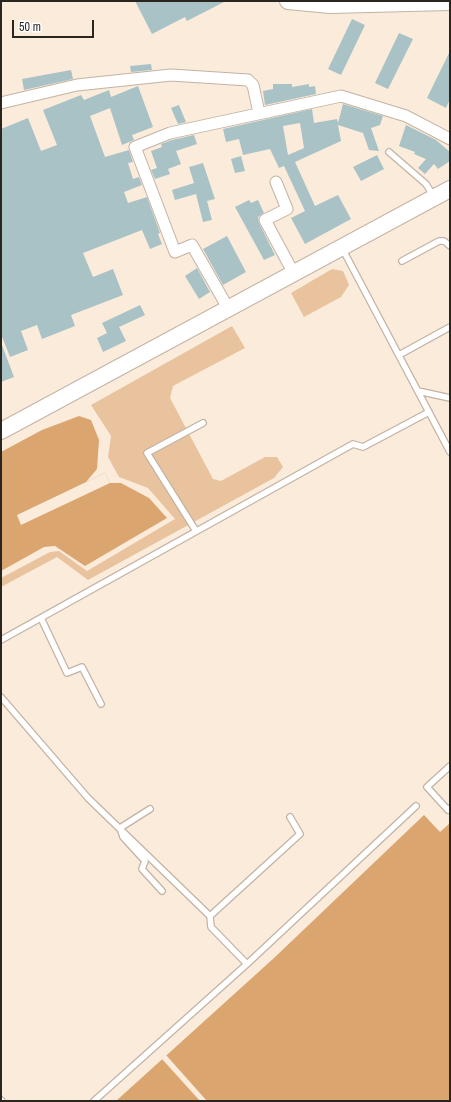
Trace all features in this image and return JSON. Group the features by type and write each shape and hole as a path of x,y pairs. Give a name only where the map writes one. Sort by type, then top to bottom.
{"street":[{"path":"288,1 330,5 444,2"},
{"path":"1,103 78,85 179,76 248,80 253,85 260,113"},
{"path":"228,308 192,245 175,252 135,147 170,132 341,96 406,116 450,139"},
{"path":"276,182 287,209 265,220 292,272"},
{"path":"1,431 292,272 342,248 450,189"}],"lane":[{"path":"389,152 426,184 434,198"},
{"path":"402,261 440,241 444,241 450,246"},
{"path":"342,248 450,452"},
{"path":"399,355 450,327"},
{"path":"418,391 450,398"},
{"path":"1,640 353,444 363,447 429,412"},
{"path":"196,531 147,453 203,423"},
{"path":"41,618 67,673 82,667 100,704"},
{"path":"1,697 88,798 210,916 211,927 247,964"},
{"path":"450,766 427,787 448,810 450,808"},
{"path":"94,1101 247,964 416,806"},
{"path":"120,828 150,809"},
{"path":"210,916 300,834 290,817"},
{"path":"120,828 123,836 145,861 142,869 162,891"}],"shaded area":[{"path":"332,269 343,271 349,285 341,297 304,317 291,293"},
{"path":"232,326 245,348 173,386 170,398 213,479 221,481 265,457 277,457 283,467 274,478 88,580 57,557 1,587 1,578 50,552 59,551 87,571 175,519 148,488 119,477 108,457 111,436 91,405"},
{"path":"79,416 91,420 99,440 97,469 86,482 105,473 110,483 121,483 149,498 167,518 85,566 55,546 44,547 1,571 1,452 42,430"},
{"path":"424,815 440,832 450,823 450,1101 116,1101 274,958"}],"pier":[{"path":"105,473 110,483 21,525 17,515"},
{"path":"166,1055 207,1101 200,1101 162,1059"}],"building":[{"path":"135,1 226,1 187,21 185,17 152,34"},
{"path":"352,19 365,25 341,75 328,69"},
{"path":"399,33 413,39 388,89 375,83"},
{"path":"450,51 450,99 446,108 427,98"},
{"path":"151,64 152,70 131,72 130,66"},
{"path":"71,70 73,79 24,90 22,79"},
{"path":"273,84 292,84 292,87 309,84 309,87 315,86 316,94 265,105 263,91 273,89"},
{"path":"138,86 153,127 132,135 134,140 122,145 110,108 90,116 105,157 129,150 133,162 128,163 133,179 139,177 142,185 124,192 128,203 147,197 160,233 158,234 162,244 150,249 142,230 83,253 93,277 113,269 123,295 71,315 75,326 42,339 37,325 21,331 28,350 10,357 1,334 1,129 28,118 41,151 57,145 43,110 81,95 84,100 109,90 111,97"},
{"path":"343,104 383,116 380,125 371,128 379,151 369,150 363,133 338,125 341,141 295,162 315,206 338,195 351,219 305,244 291,218 305,211 284,166 279,168 270,149 243,155 239,139 226,142 223,129 312,109 314,123 337,119 338,123","holes":["300,123 304,148 288,155 283,126"]},
{"path":"179,105 186,122 178,124 171,108"},
{"path":"406,125 436,140 450,152 450,161 438,169 434,164 425,174 418,168 426,159 414,154 415,152 399,146"},
{"path":"194,135 197,144 176,151 181,164 168,169 170,174 155,179 151,170 157,168 151,151 162,147 161,144"},
{"path":"377,155 384,169 361,181 353,167"},
{"path":"241,156 245,171 235,173 231,159"},
{"path":"203,163 215,199 207,201 212,220 203,222 196,194 175,200 172,190 194,183 189,167"},
{"path":"249,200 251,203 258,200 264,213 258,217 259,223 275,255 264,260 235,207"},
{"path":"227,236 246,272 223,285 203,249"},
{"path":"197,268 210,292 199,299 185,276"},
{"path":"140,305 145,315 119,327 126,341 103,352 97,338 107,333 102,323"},
{"path":"2,345 14,377 1,382 1,346"}]}
